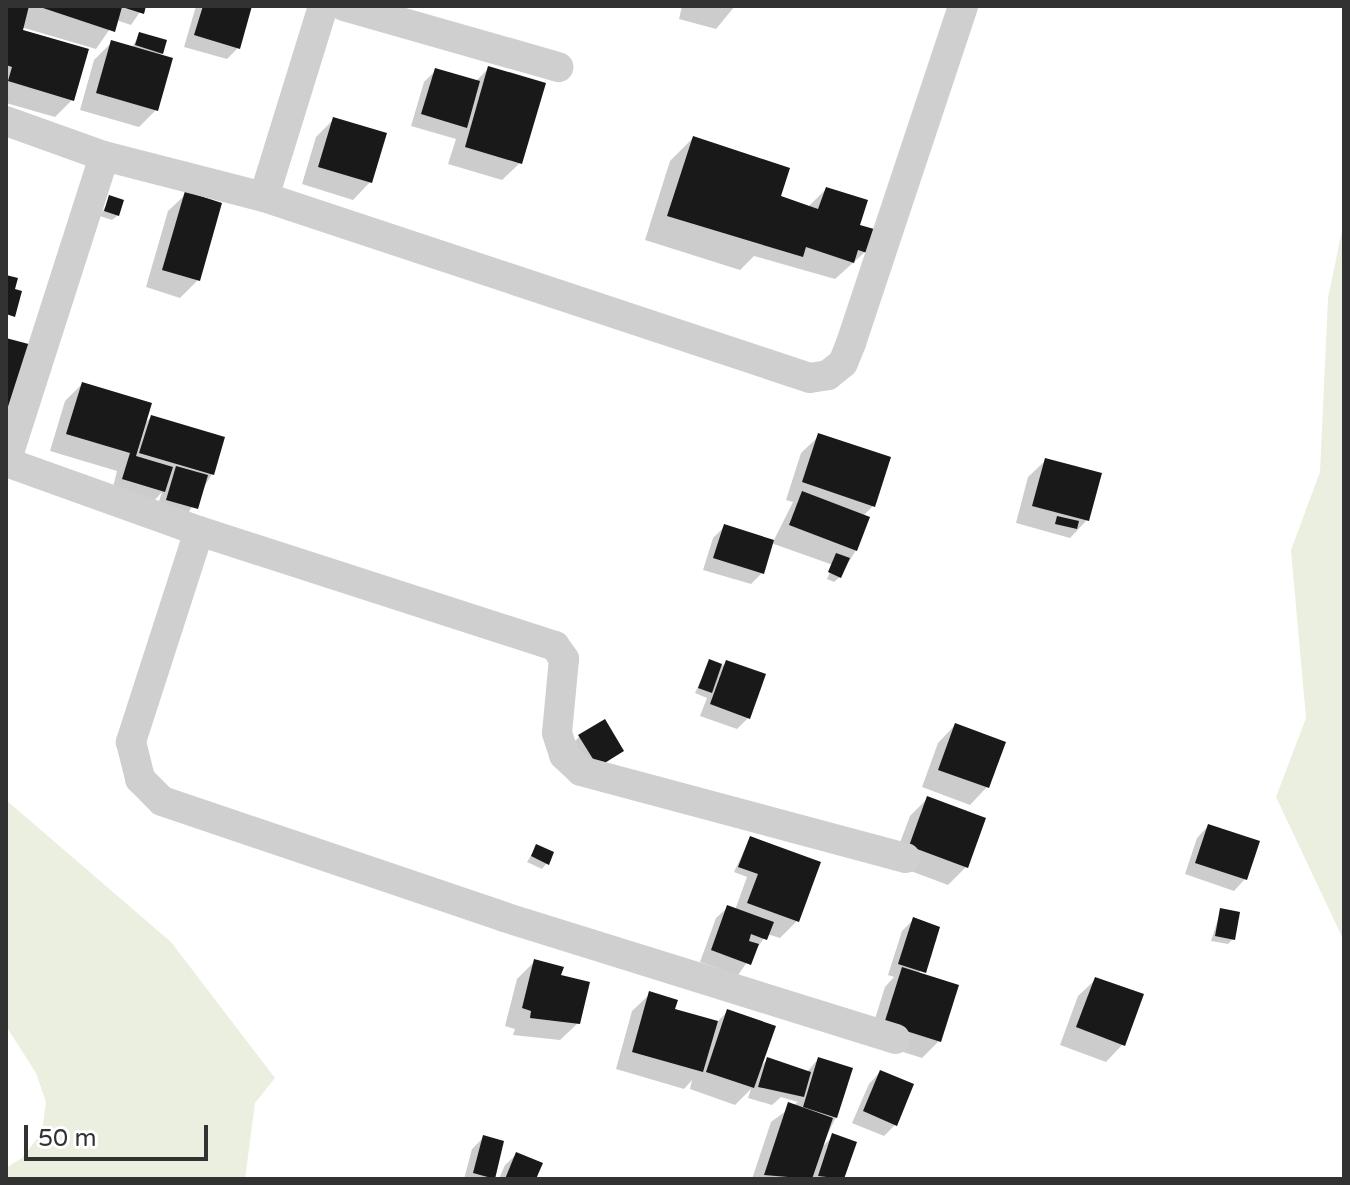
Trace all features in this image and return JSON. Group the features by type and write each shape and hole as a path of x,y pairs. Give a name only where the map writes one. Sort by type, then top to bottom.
{"street":[{"path":"264,197 323,6"},
{"path":"344,6 558,67"},
{"path":"6,121 104,156 264,197 628,315 785,373 828,375 843,363 851,343 963,6"},
{"path":"104,156 6,462 199,531 555,646 564,659 557,733 564,755 581,771 906,858"},
{"path":"199,531 131,742 140,779 162,801 489,912 895,1039"}],"shaded area":[{"path":"1344,221 1344,941 1276,797 1306,718 1291,550 1320,472 1328,298"},
{"path":"6,800 171,942 275,1078 255,1103 245,1179 6,1179 6,1168 22,1158 42,1132 46,1102 36,1073 6,1026"}],"building":[{"path":"6,6 29,6 23,30 89,49 74,101 8,81 12,67 6,65"},
{"path":"37,6 146,6 144,14 122,7 115,32"},
{"path":"203,6 252,6 240,49 194,35"},
{"path":"139,32 167,40 163,54 135,45"},
{"path":"111,40 173,58 158,111 96,93"},
{"path":"488,66 546,83 522,164 465,147"},
{"path":"435,68 480,81 467,128 421,114"},
{"path":"333,117 387,133 372,183 318,167"},
{"path":"693,136 790,168 781,196 818,209 826,187 868,200 860,225 874,229 867,253 858,250 854,263 806,247 803,257 667,216"},
{"path":"185,191 222,203 200,281 162,270"},
{"path":"109,195 124,200 119,216 104,211"},
{"path":"6,275 18,278 15,289 22,291 15,317 6,314"},
{"path":"6,338 36,346 21,411 6,407"},
{"path":"82,382 152,403 136,456 173,467 165,492 122,479 130,453 66,434"},
{"path":"151,415 225,437 214,475 139,453"},
{"path":"818,433 891,457 875,507 802,482"},
{"path":"1045,458 1102,473 1089,521 1032,506"},
{"path":"176,466 208,475 198,509 166,500"},
{"path":"802,491 870,517 857,551 789,525"},
{"path":"1057,516 1079,521 1077,529 1055,524"},
{"path":"724,524 774,540 764,574 713,558"},
{"path":"836,553 850,558 841,578 828,572"},
{"path":"709,659 722,664 712,693 698,688"},
{"path":"726,660 766,674 750,719 710,704"},
{"path":"605,719 624,751 598,767 578,735"},
{"path":"955,723 1006,742 989,788 938,770"},
{"path":"927,796 986,818 968,868 909,846"},
{"path":"1208,824 1260,841 1247,880 1195,863"},
{"path":"750,836 821,862 799,922 747,903 758,874 738,867"},
{"path":"536,844 554,852 549,865 531,856"},
{"path":"727,905 774,922 767,940 751,934 749,941 759,944 751,965 711,950"},
{"path":"1220,908 1240,912 1235,940 1215,936"},
{"path":"913,917 940,927 926,973 898,964"},
{"path":"534,959 564,967 561,975 590,982 580,1024 530,1018 531,1011 522,1008"},
{"path":"902,967 959,985 941,1042 884,1024"},
{"path":"1095,977 1144,994 1125,1046 1076,1027"},
{"path":"649,991 678,1000 675,1009 718,1021 703,1072 632,1052"},
{"path":"727,1009 776,1026 754,1088 706,1072"},
{"path":"767,1057 811,1072 804,1097 758,1087"},
{"path":"818,1057 853,1068 837,1118 803,1107"},
{"path":"880,1070 914,1084 897,1126 863,1111"},
{"path":"788,1102 833,1118 812,1179 764,1175"},
{"path":"832,1133 857,1142 844,1179 818,1176"},
{"path":"483,1135 504,1141 495,1179 473,1173"},
{"path":"516,1152 543,1163 536,1179 505,1179"}]}
